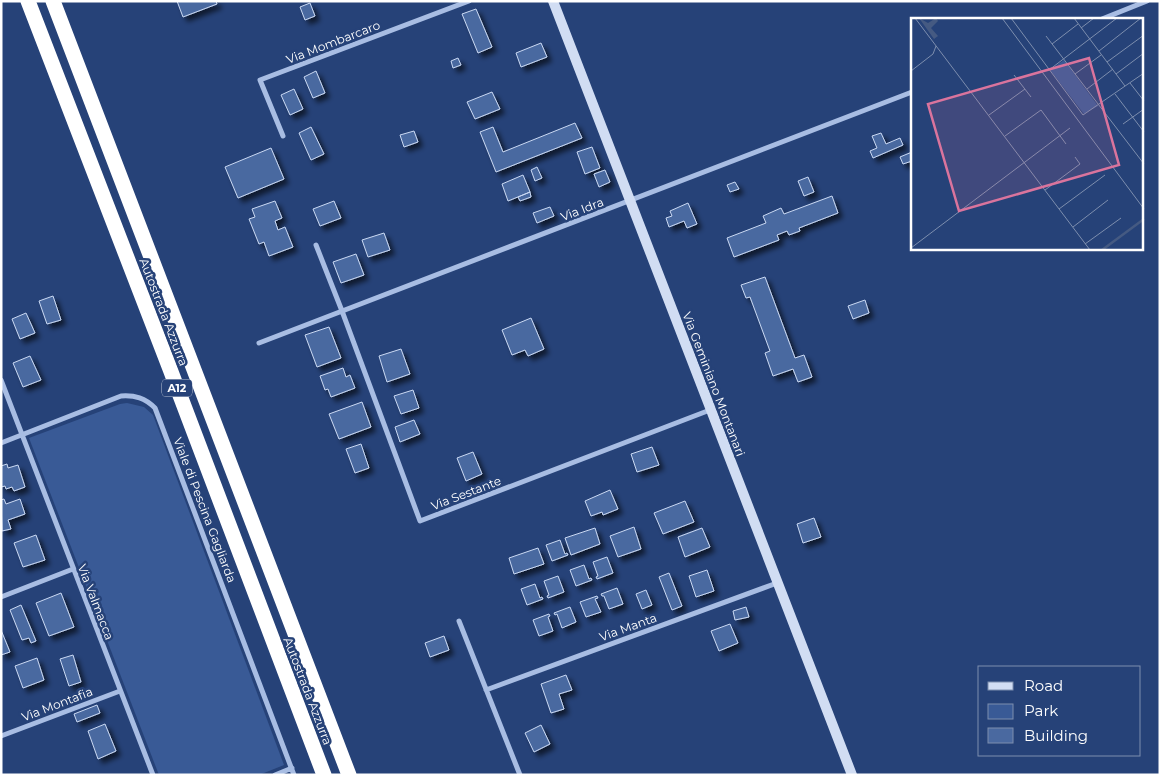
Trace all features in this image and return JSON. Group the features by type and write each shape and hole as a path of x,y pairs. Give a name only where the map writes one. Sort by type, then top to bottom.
{"highway":[{"name":"Autostrada Azzurra","path":"28,1 324,775"},
{"name":"Autostrada Azzurra","path":"53,1 349,775"}],"street":[{"name":"Via Mombarcaro","path":"283,136 260,80 469,1"},
{"name":"Via Geminiano Montanari","path":"553,1 852,775"},
{"path":"1104,18 1147,1"},
{"name":"Via Idra","path":"259,343 911,92"},
{"name":"Via Sestante","path":"316,245 420,522 710,410"},
{"name":"Via Valmacca","path":"1,380 153,775"},
{"name":"Viale di Pescina Gagliarda","path":"1,443 121,396 140,398 155,408 294,775"},
{"path":"1,597 73,569"},
{"name":"Via Manta","path":"486,690 777,583"},
{"path":"459,620 520,775"},
{"name":"Via Montafia","path":"1,736 120,692"},
{"path":"275,775 292,768"}],"green space":[{"path":"127,403 144,407 153,415 284,765 259,775 159,775 29,438"}],"building":[{"path":"177,1 216,1 217,4 183,17"},
{"path":"310,3 315,16 305,20 300,7"},
{"path":"476,9 492,47 478,53 462,14"},
{"path":"541,43 547,57 521,67 516,53"},
{"path":"458,58 461,65 453,68 451,61"},
{"path":"316,71 325,93 313,98 304,77"},
{"path":"294,89 303,109 290,115 281,95"},
{"path":"492,92 500,109 475,119 467,102"},
{"path":"575,123 582,138 496,172 480,132 493,127 503,152"},
{"path":"311,127 324,154 311,160 299,133"},
{"path":"414,131 418,142 404,147 400,135"},
{"path":"881,133 886,144 900,138 903,145 873,158 870,151 877,148 872,136"},
{"path":"592,147 600,168 585,174 577,152"},
{"path":"271,148 284,179 238,198 225,167"},
{"path":"911,152 911,161 903,164 900,157"},
{"path":"537,167 542,178 535,181 531,170"},
{"path":"605,170 610,182 599,187 594,174"},
{"path":"523,175 530,192 508,201 502,184"},
{"path":"808,177 814,192 804,196 798,181"},
{"path":"735,182 739,189 730,192 727,185"},
{"path":"530,192 531,197 520,201 518,197"},
{"path":"832,196 838,213 799,228 800,231 789,235 787,231 777,235 779,240 734,257 727,238 766,223 763,216 781,208 784,214"},
{"path":"275,201 282,218 275,221 278,230 285,227 293,247 269,256 264,242 259,244 249,219 255,217 252,209"},
{"path":"334,201 341,218 320,226 313,209"},
{"path":"688,203 697,224 687,228 684,221 669,227 666,218 672,216 670,211"},
{"path":"550,207 554,216 537,223 533,213"},
{"path":"384,233 390,250 368,257 362,240"},
{"path":"356,254 364,275 341,283 333,262"},
{"path":"765,277 795,358 804,355 812,377 798,382 793,369 773,376 765,353 770,351 750,297 746,298 741,285"},
{"path":"53,296 61,320 47,324 39,301"},
{"path":"865,300 869,313 853,319 848,306"},
{"path":"26,313 35,333 20,339 12,319"},
{"path":"531,318 544,349 528,356 525,350 512,355 502,330"},
{"path":"329,327 341,358 317,367 305,335"},
{"path":"401,349 410,374 387,382 379,356"},
{"path":"30,356 41,380 23,387 13,363"},
{"path":"343,368 346,377 350,375 355,388 331,397 328,389 325,390 320,376"},
{"path":"413,390 419,408 401,414 394,396"},
{"path":"362,402 371,427 339,439 329,414"},
{"path":"414,420 420,434 400,442 395,427"},
{"path":"361,444 369,468 355,473 346,449"},
{"path":"652,447 659,465 637,472 631,454"},
{"path":"473,452 482,474 466,481 457,458"},
{"path":"7,464 8,468 18,465 25,487 14,491 12,487 6,489 5,486 1,487 1,466"},
{"path":"610,490 618,509 603,515 602,512 591,516 585,501"},
{"path":"4,499 6,504 20,499 25,514 8,520 11,529 2,531 1,500"},
{"path":"685,501 694,522 663,534 654,513"},
{"path":"814,518 821,537 803,543 797,524"},
{"path":"634,527 641,549 618,557 610,536"},
{"path":"595,528 600,544 571,555 565,538"},
{"path":"702,528 710,547 685,557 678,537"},
{"path":"36,535 45,560 23,567 14,543"},
{"path":"560,540 565,554 567,553 568,555 552,561 546,545"},
{"path":"538,548 544,564 514,574 509,558"},
{"path":"607,557 613,573 597,579 596,577 598,576 593,562"},
{"path":"584,565 589,579 591,578 592,580 576,586 570,570"},
{"path":"707,570 714,591 696,597 689,576"},
{"path":"669,573 682,606 672,610 659,577"},
{"path":"558,576 564,592 548,598 547,596 549,595 544,581"},
{"path":"535,584 540,598 542,597 543,599 527,605 521,589"},
{"path":"617,588 623,604 609,609 604,596 601,594"},
{"path":"646,590 652,605 642,609 636,594"},
{"path":"61,593 74,627 49,636 36,603"},
{"path":"597,596 598,598 595,599 601,612 586,617 580,602"},
{"path":"21,605 36,641 31,643 29,638 22,640 10,610"},
{"path":"570,607 576,622 562,628 557,614 555,615 554,613"},
{"path":"746,607 749,617 735,620 733,611"},
{"path":"549,614 550,616 548,617 553,631 539,636 533,620"},
{"path":"730,624 738,643 719,651 711,631"},
{"path":"1,630 10,652 1,655"},
{"path":"444,636 449,650 430,657 425,643"},
{"path":"73,655 81,682 69,686 60,659"},
{"path":"37,658 44,680 23,688 15,666"},
{"path":"566,675 572,690 559,694 564,709 551,713 541,684"},
{"path":"97,705 100,713 77,722 74,714"},
{"path":"105,724 116,751 98,759 88,731"},
{"path":"541,725 550,744 534,752 525,733"}]}
